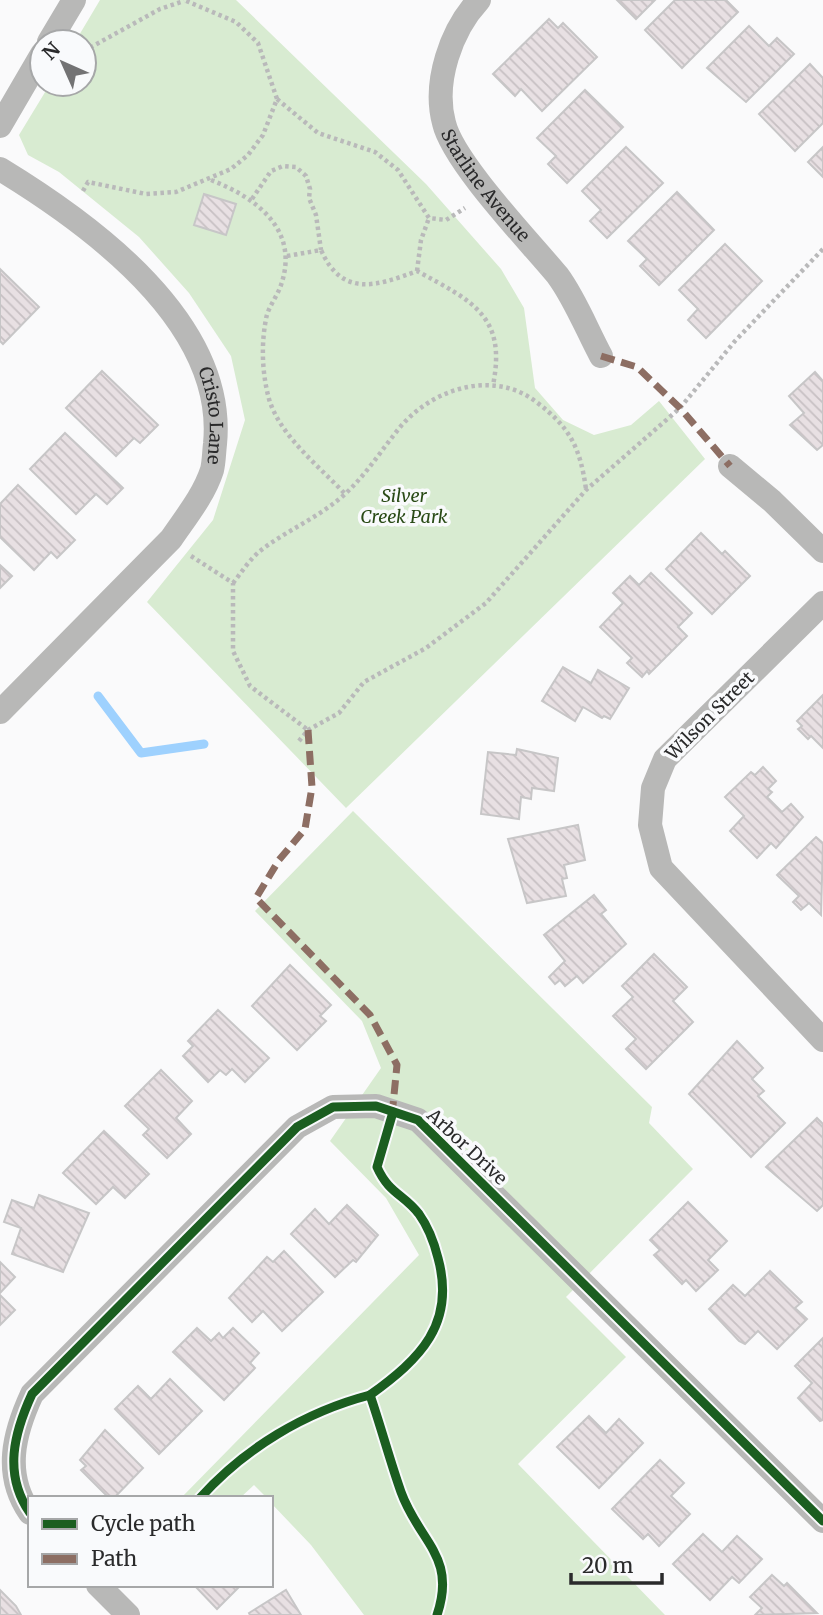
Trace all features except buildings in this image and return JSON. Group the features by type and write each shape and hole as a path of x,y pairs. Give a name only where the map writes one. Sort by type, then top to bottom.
{"street":[{"path":"57,28 74,0"},
{"name":"Starline Avenue","path":"479,0 467,13 449,47 443,84 444,123 458,154 560,280 601,356"},
{"path":"0,126 28,78"},
{"name":"Cristo Lane","path":"0,169 71,216 121,258 189,333 208,375 217,419 212,469 194,506 171,539 0,712"},
{"path":"730,466 772,501 823,551"},
{"name":"Wilson Street","path":"823,603 665,759 653,788 650,825 661,869 724,939 823,1040"},
{"name":"Arbor Drive","path":"28,1510 20,1498 12,1465 18,1427 33,1394 297,1127 333,1107 376,1106 418,1120 823,1521"},
{"path":"101,1587 128,1615"}],"path":[{"path":"98,43 160,9 184,0 236,22 258,43 277,99 318,133 376,152 398,170 429,218"},
{"path":"88,182 146,194 176,192 210,180 231,169 248,155 263,135 277,99"},
{"path":"252,199 271,171 283,166 296,167 306,176 310,189 309,198 316,215 321,250 338,276 357,285 382,284 417,271"},
{"path":"210,180 252,199 275,222 287,256 281,285 266,316 262,347 270,401 289,433 345,494"},
{"path":"429,218 446,220 490,193"},
{"path":"417,271 421,240 429,218"},
{"path":"299,741 308,730 339,713 364,682 426,648 486,603 586,490 680,408 735,341 823,249"},
{"path":"287,256 321,250"},
{"path":"417,271 474,305 493,330 498,359 494,386"},
{"path":"308,730 250,686 233,651 233,583 259,551 320,515 345,494 363,477 403,424 424,406 451,391 481,384 509,387 530,397 570,433 582,460 586,490"},
{"path":"171,539 199,564 233,583"}],"green space":[{"name":"Silver Creek Park","path":"100,0 236,0 426,184 501,269 524,308 535,388 563,420 594,435 631,425 659,401 705,459 346,808 147,602 213,520 245,420 231,356 189,293 139,237 59,172 28,155 19,135 41,98 98,98 98,28 83,28"},
{"path":"353,811 652,1107 649,1123 693,1169 566,1297 626,1357 518,1464 665,1615 364,1615 311,1545 273,1505 273,1496 265,1496 254,1485 242,1496 183,1496 419,1255 386,1198 330,1141 381,1068 362,1021 255,911"}],"waterway":[{"path":"98,696 141,753 204,744"}],"marked path":[{"path":"601,356 637,367 680,408 730,466"},
{"path":"308,730 312,787 305,829 279,860 256,898 370,1015 397,1065 392,1115"}],"cycle path":[{"path":"28,1509 16,1483 14,1454 20,1424 32,1394 297,1127 333,1107 376,1106 418,1120 823,1521"},
{"path":"393,1112 377,1167 387,1183 419,1214 428,1230 438,1258 442,1302 438,1321 430,1338 404,1368 370,1395 401,1492 439,1563 442,1595 437,1615"},
{"path":"202,1496 236,1463 278,1434 322,1411 370,1395"}]}
